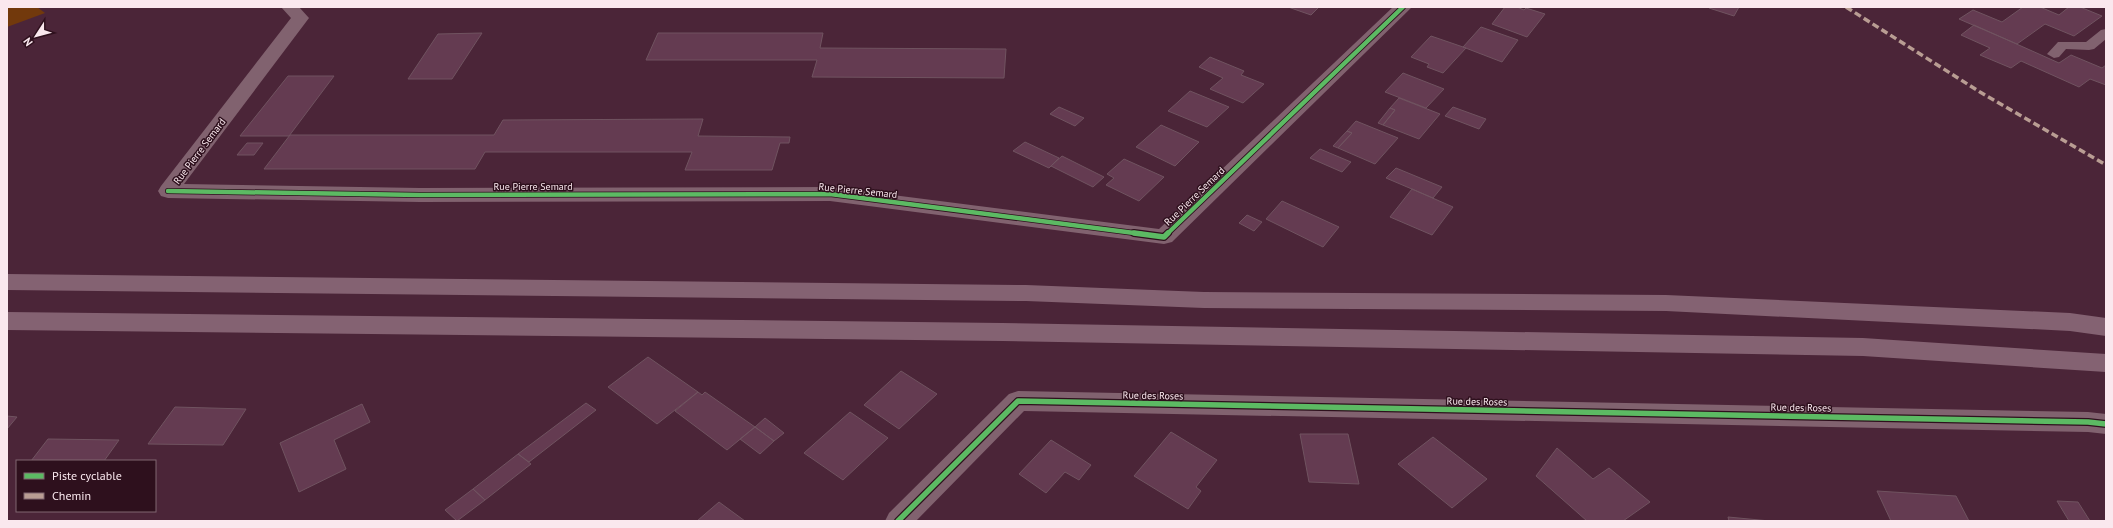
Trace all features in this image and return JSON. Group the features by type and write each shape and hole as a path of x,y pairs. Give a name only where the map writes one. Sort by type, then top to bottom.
{"highway":[{"path":"7,282 1026,293 1204,300 1666,304 2070,322 2106,327"},
{"path":"7,321 1002,332 1863,347 2106,363"}],"street":[{"name":"Rue Pierre Semard","path":"290,7 300,18 168,192 420,195 830,194 1164,237 1403,7"},
{"name":"Rue des Roses","path":"898,521 1018,401 2080,421 2106,424"}],"lane":[{"path":"2054,54 2064,44 2089,46 2106,33"}],"shaded area":[{"path":"7,7 37,7 45,13 7,27"}],"building":[{"path":"1288,7 1319,7 1311,15"},
{"path":"1505,7 1517,7 1524,10 1526,8 1545,14 1527,37 1492,24"},
{"path":"1739,7 1734,16 1709,8"},
{"path":"2023,7 2040,7 2059,15 2069,7 2080,7 2102,16 2074,36 2045,24 2017,44 1959,19 1973,10 2002,22"},
{"path":"1974,25 2059,63 2071,55 2102,68 2106,65 2106,85 2090,79 2079,87 2021,61 2011,68 1980,55 1990,48 1961,35"},
{"path":"1481,27 1518,40 1502,62 1463,47"},
{"path":"482,33 452,79 408,79 438,34"},
{"path":"658,33 823,33 820,48 1006,49 1004,78 812,77 817,60 646,60"},
{"path":"1431,36 1466,48 1443,73 1427,67 1429,64 1411,57"},
{"path":"1210,57 1244,71 1241,75 1264,84 1243,103 1210,89 1223,78 1199,67"},
{"path":"1403,73 1444,89 1426,108 1385,92"},
{"path":"288,76 334,76 289,136 240,136"},
{"path":"1190,91 1229,107 1207,127 1168,111"},
{"path":"1399,98 1440,114 1419,139 1383,125 1395,110 1390,108"},
{"path":"1059,107 1084,118 1075,126 1050,114"},
{"path":"1453,107 1486,119 1479,129 1445,116"},
{"path":"1390,108 1395,110 1383,125 1378,123"},
{"path":"703,119 698,136 790,137 789,143 780,143 772,170 685,170 692,152 485,152 475,169 264,169 290,135 494,135 503,120"},
{"path":"1356,121 1398,138 1375,164 1338,148 1352,133 1347,131"},
{"path":"1161,125 1199,142 1175,166 1136,147"},
{"path":"1347,131 1352,133 1338,148 1333,146"},
{"path":"1025,142 1059,158 1049,168 1013,151"},
{"path":"247,143 263,143 254,155 237,155"},
{"path":"1320,149 1351,162 1342,172 1310,158"},
{"path":"1062,156 1104,177 1093,187 1051,166"},
{"path":"1124,159 1164,177 1139,201 1106,185 1114,178 1107,174"},
{"path":"1396,168 1442,187 1433,198 1386,178"},
{"path":"1412,189 1453,207 1432,235 1390,217"},
{"path":"1282,201 1339,227 1323,247 1266,219"},
{"path":"1247,215 1262,222 1254,231 1239,223"},
{"path":"648,357 698,392 657,424 608,387"},
{"path":"901,371 937,394 899,429 864,405"},
{"path":"698,392 702,395 705,392 755,427 727,450 675,411"},
{"path":"586,403 596,410 529,462 518,454"},
{"path":"362,404 370,422 334,440 346,469 299,492 280,443"},
{"path":"175,407 246,409 223,445 148,444"},
{"path":"850,412 888,438 843,480 804,453"},
{"path":"7,416 17,417 7,429"},
{"path":"765,418 784,433 774,441 755,427"},
{"path":"755,427 774,441 760,454 740,439"},
{"path":"1171,432 1217,460 1196,487 1201,491 1188,509 1134,476"},
{"path":"1300,434 1348,434 1359,484 1309,482"},
{"path":"1433,437 1487,479 1452,508 1398,464"},
{"path":"48,439 119,440 105,460 32,460"},
{"path":"1051,440 1091,465 1079,480 1065,472 1046,493 1019,474"},
{"path":"1557,448 1593,479 1609,468 1650,502 1623,521 1587,521 1536,476"},
{"path":"518,454 531,464 485,500 473,489"},
{"path":"473,489 485,500 457,521 445,510"},
{"path":"1877,491 1956,496 1969,521 1891,521"},
{"path":"2057,501 2078,502 2090,521 2069,521"},
{"path":"719,502 745,521 697,521"},
{"path":"1728,517 1770,521 1729,521"}],"marked path":[{"path":"1846,7 1980,92 2106,165"}],"cycle path":[{"path":"168,191 420,195 830,194 1164,237 1403,7"},
{"path":"898,521 1018,401 2088,422 2106,424"}]}
